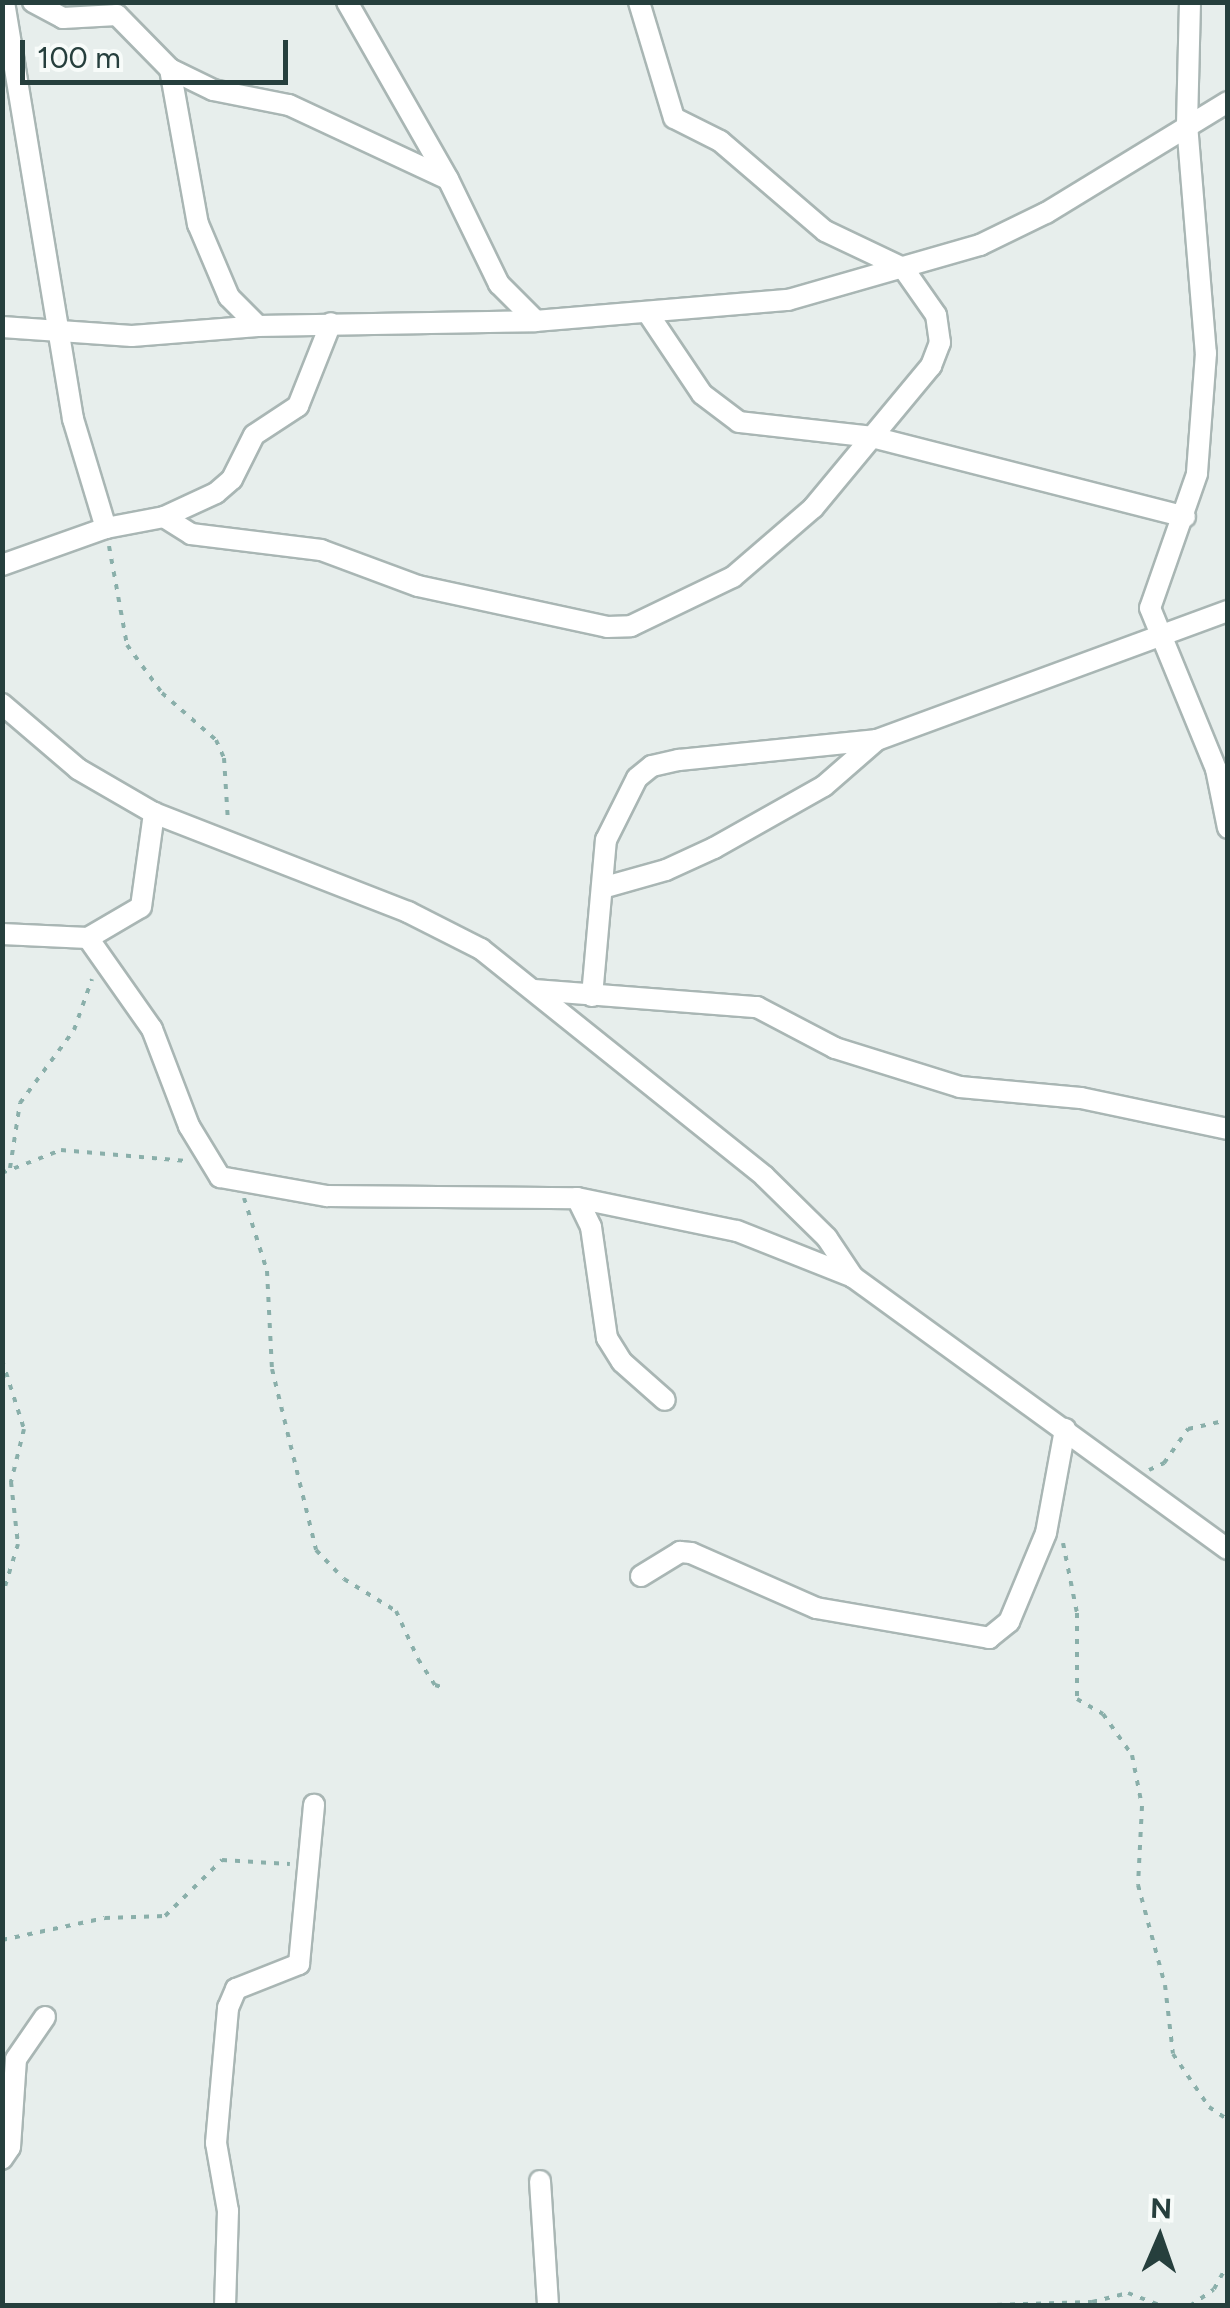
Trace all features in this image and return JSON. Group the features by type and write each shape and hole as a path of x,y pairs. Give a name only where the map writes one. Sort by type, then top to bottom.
{"street":[{"path":"33,2 63,18 116,15 170,69 213,90 289,105 448,178"},
{"path":"346,2 448,178 499,284 536,322"},
{"path":"164,516 191,534 321,550 418,586 608,627 630,626 733,578 776,546 921,380 940,343 928,296 903,268 825,230 720,141 674,118 639,2"},
{"path":"1190,2 1187,124 1206,353 1197,474 1185,517 1152,595 1151,620 1216,770 1228,828"},
{"path":"4,15 72,419 106,528"},
{"path":"170,69 198,224 229,297 258,326"},
{"path":"2,327 132,336 258,326 536,322 788,300 980,245 1046,213 1228,102"},
{"path":"650,315 702,394 739,422 872,437 1185,517"},
{"path":"2,564 106,528 164,516 216,494 232,479 254,435 298,406 331,324"},
{"path":"592,996 606,840 637,778 652,766 877,740 1228,611"},
{"path":"2,704 78,769 154,814 408,912 481,949 684,1118 764,1176 827,1238 853,1277"},
{"path":"602,888 666,870 727,841 824,786 877,740"},
{"path":"2,934 88,938 141,907 154,814"},
{"path":"88,938 152,1029 207,1164 239,1184 327,1196 577,1198 737,1231 853,1277 1228,1549"},
{"path":"534,990 757,1007 834,1048 960,1087 1081,1098 1228,1129"},
{"path":"577,1198 591,1227 607,1338 622,1362 664,1400"},
{"path":"641,1576 680,1552 691,1553 816,1608 989,1638 1009,1622 1052,1509 1064,1428"},
{"path":"225,2306 228,2211 216,2143 228,2008 236,1989 300,1964 314,1805"},
{"path":"2,2159 10,2148 16,2059 45,2017"},
{"path":"540,2181 548,2306"}],"path":[{"path":"106,528 128,645 162,693 216,740 224,758 232,846"},
{"path":"10,1168 20,1103 74,1030 103,956"},
{"path":"2,1173 61,1150 207,1164"},
{"path":"239,1184 268,1271 272,1368 316,1550 344,1578 396,1611 418,1659 435,1685 445,1688"},
{"path":"2,1360 24,1429 11,1482 18,1544 2,1596"},
{"path":"1130,1477 1164,1463 1188,1429 1228,1420"},
{"path":"1052,1509 1077,1613 1077,1698 1104,1714 1132,1754 1142,1806 1138,1885 1165,1985 1173,2054 1209,2107 1228,2120"},
{"path":"2,1940 106,1918 165,1916 222,1860 310,1866"},
{"path":"1190,2306 1208,2295 1228,2264"},
{"path":"958,2306 1107,2301 1128,2293 1162,2306"}]}
